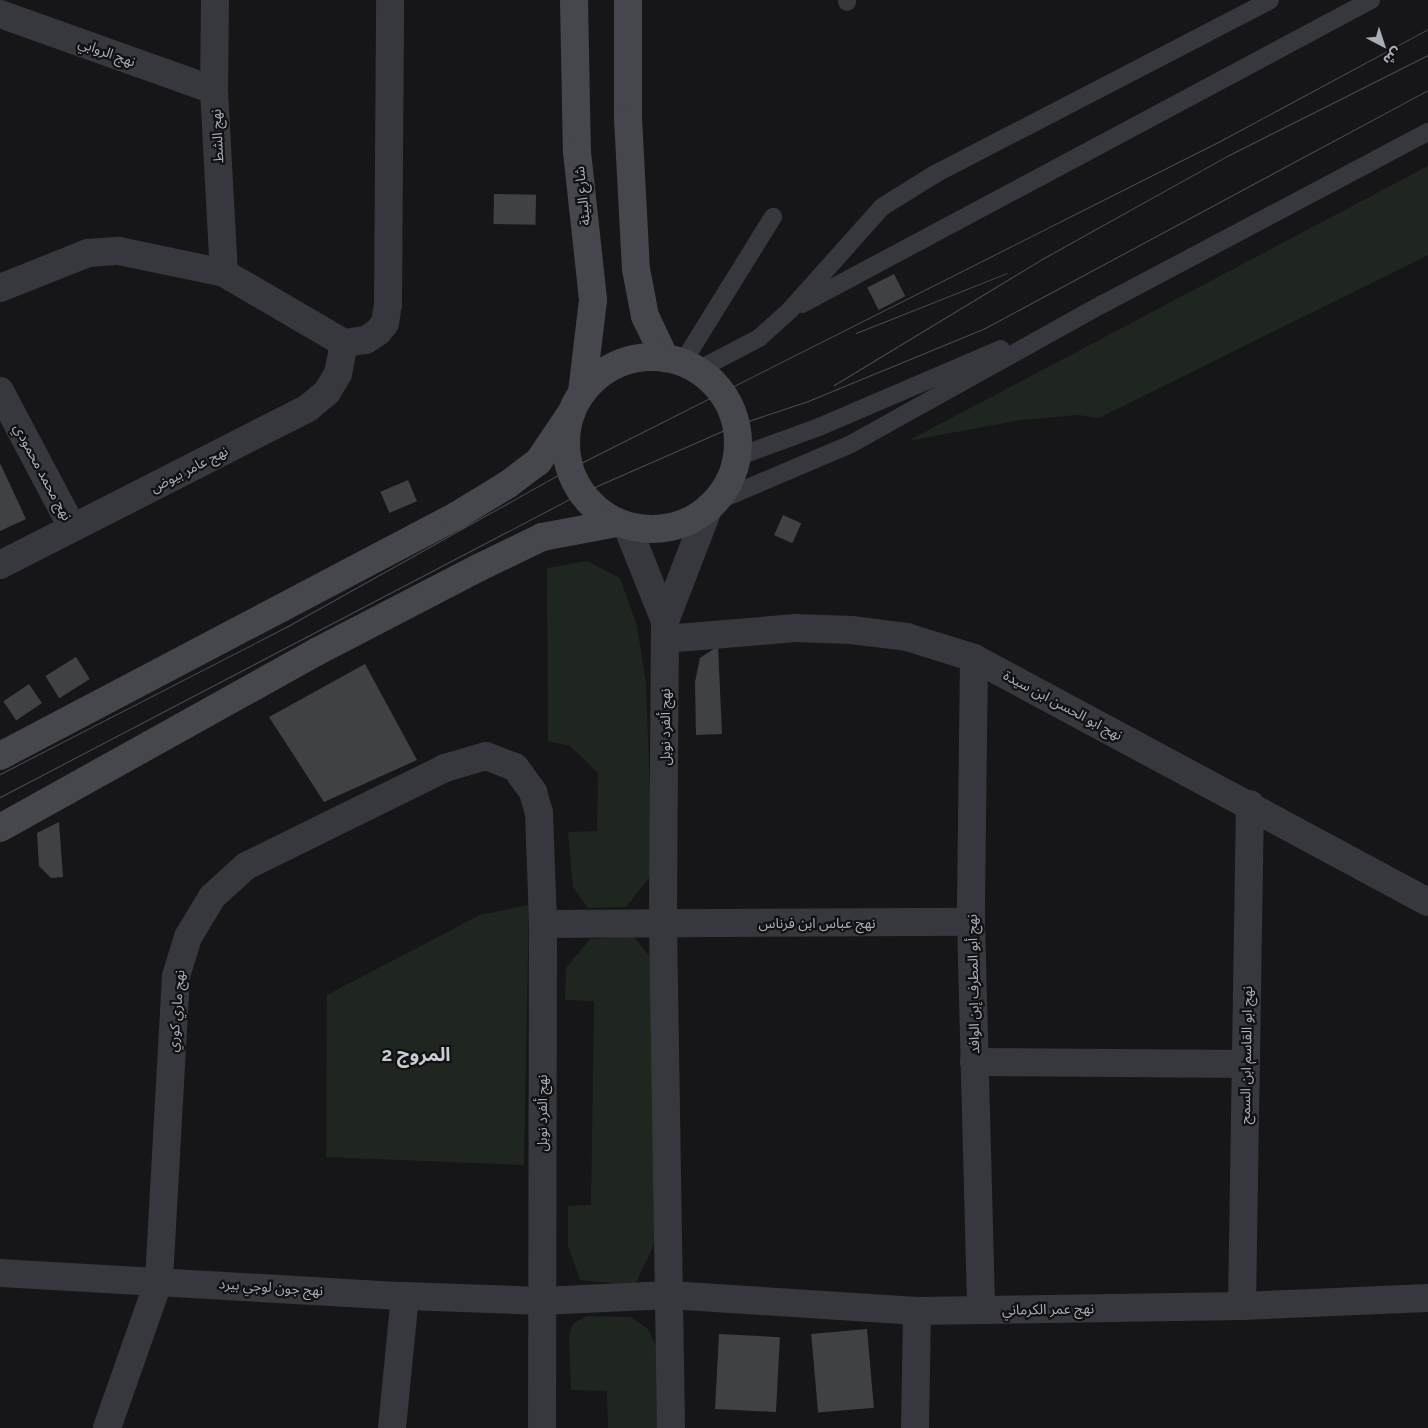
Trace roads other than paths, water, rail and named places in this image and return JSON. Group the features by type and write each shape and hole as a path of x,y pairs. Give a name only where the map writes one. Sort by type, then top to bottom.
{"street":[{"name":"نهج الشط","path":"215,0 214,90 224,273"},
{"path":"0,288 88,253 119,251 150,255 224,273 344,343 366,340 378,332 385,323 388,305 390,0"},
{"name":"شارع البيئة","path":"574,0 577,152 593,300 577,402"},
{"path":"577,402 566,441 569,469 581,493 597,510 622,524 655,530 684,523 712,505 729,481 738,457 736,425 723,393 682,363 646,316 636,269 628,118 628,0"},
{"name":"نهج الروابي","path":"0,14 30,12 214,90"},
{"name":"نهج عامر بيوض","path":"0,564 308,408 327,392 338,374 344,343"},
{"path":"0,756 498,490 538,462 577,402 599,375 619,364 642,357 682,363"},
{"name":"نهج محمد محمودي","path":"0,391 72,527"},
{"name":"نهج ألفرد نوبل","path":"671,1428 663,923 665,630 712,505"},
{"path":"0,828 318,651 478,568 542,537 622,524"},
{"name":"نهج ألفرد نوبل","path":"622,524 665,630"},
{"name":"نهج ابو الحسن ابن سيدة","path":"665,630 796,628 851,630 907,637 974,658 1250,804 1428,902"},
{"name":"نهج أبو المطرف إبن الوافد","path":"974,658 971,922 981,1310"},
{"name":"نهج ماري كوري","path":"107,1428 159,1280 176,976 188,937 212,896 246,866 445,768 486,756 514,767 533,792 539,813"},
{"name":"نهج ابو القاسم ابن السمح","path":"1242,1306 1250,804"},
{"name":"نهج ألفرد نوبل","path":"539,813 543,924 542,1428"},
{"name":"نهج عباس ابن فرناس","path":"663,923 971,922"},
{"path":"543,924 663,923"},
{"path":"974,1062 1246,1064"},
{"name":"نهج جون لوجي بيرد","path":"0,1273 159,1280 406,1296 541,1301"},
{"path":"392,1428 406,1296"},
{"path":"541,1301 669,1296"},
{"name":"نهج عمر الكرماني","path":"669,1296 917,1311 1242,1306 1428,1298"},
{"path":"914,1428 917,1311"}],"lane":[{"path":"682,363 759,338 790,310 882,207 935,174 1270,0"},
{"path":"790,310 1371,0"},
{"path":"712,505 852,444 1103,304 1428,132"},
{"path":"682,363 773,217"},
{"path":"738,457 819,427 1103,304"}],"tram line":[{"path":"0,774 286,627 569,469 1220,141 1428,29"},
{"path":"834,385 1042,259 1227,156 1428,55"},
{"path":"0,797 581,493 736,425 808,401 985,328 1428,90"},
{"path":"856,333 1007,273"}],"district":[{"name":"المروج 2","path":"416,1055"}]}
